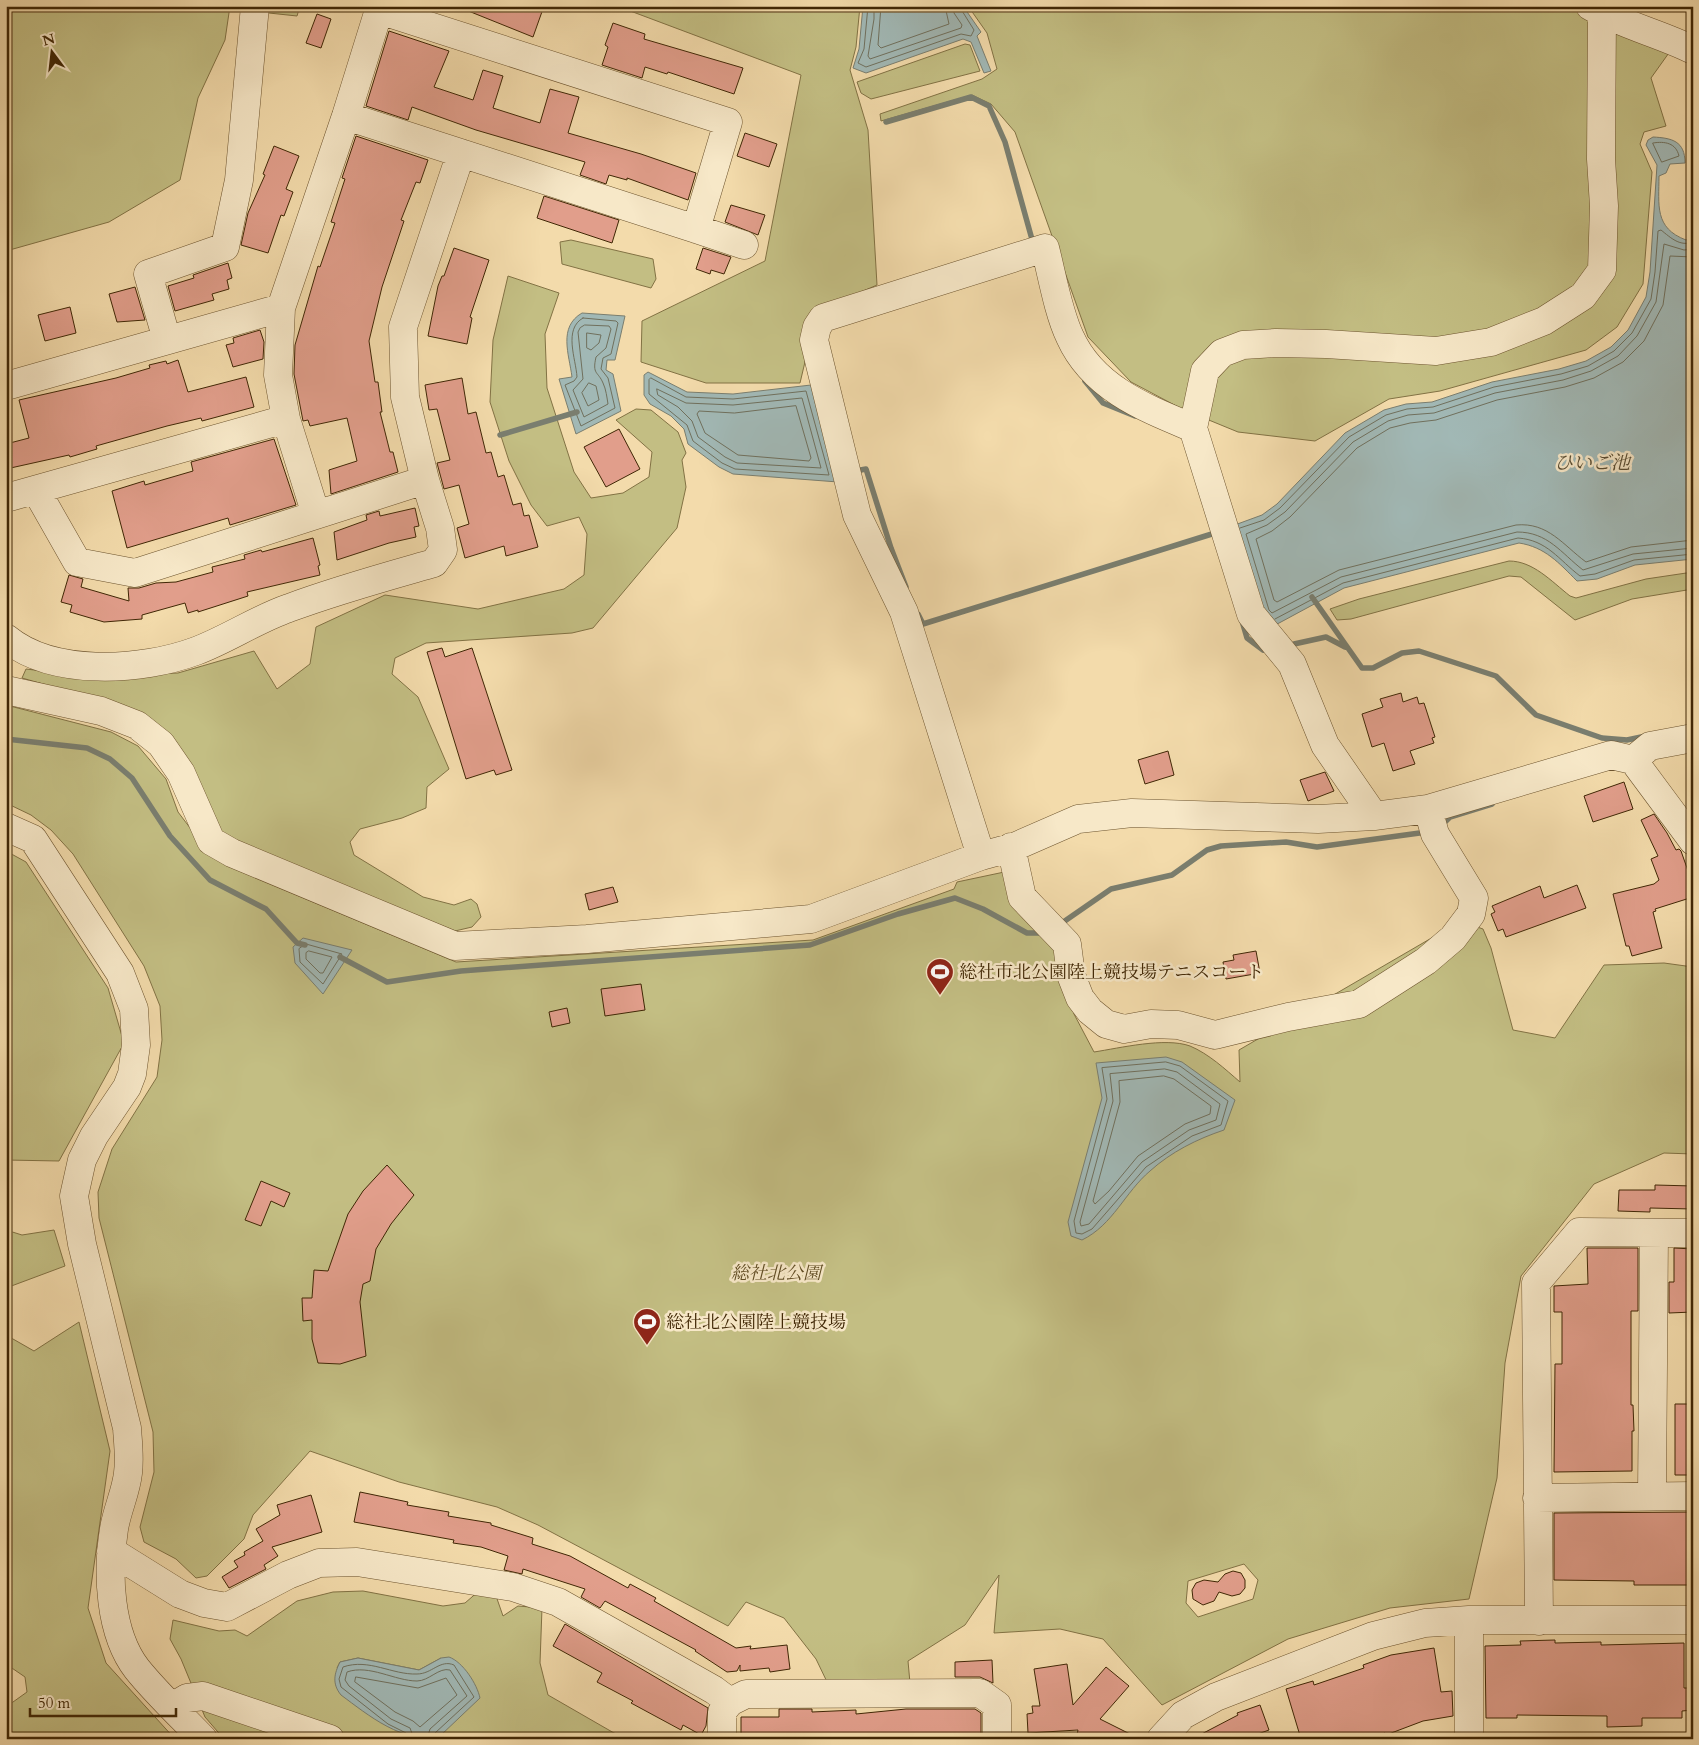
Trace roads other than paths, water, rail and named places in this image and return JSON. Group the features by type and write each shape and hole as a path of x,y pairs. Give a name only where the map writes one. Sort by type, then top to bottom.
{"street":[{"path":"167,340 148,274 225,246 239,180 255,6"},
{"path":"316,515 286,419 278,375 281,308 346,116 379,8 728,122 696,229"},
{"path":"1374,816 1325,745 1292,664 1251,614 1193,428 1205,370 1222,353 1243,344 1316,344 1436,351 1490,342 1544,321 1583,296 1602,270 1604,206 1596,10 1665,36 1693,50"},
{"path":"346,116 744,245"},
{"path":"6,638 38,657 72,665 115,666 163,661 195,652 286,609 434,563 443,550 440,528 425,480 405,398 403,328 461,153"},
{"path":"981,856 904,612 857,515 814,340 817,327 823,318 1045,248 1069,336 1093,371 1123,396 1193,428"},
{"path":"6,386 281,308"},
{"path":"6,498 286,419"},
{"path":"36,490 77,562 134,574 425,480"},
{"path":"6,690 101,711 137,725 161,744 181,773 211,841 232,853 455,946 587,939 811,919 981,856 1011,848 1078,819 1132,813 1318,819 1374,816 1431,822 1650,746 1682,738 1693,738"},
{"path":"1622,757 1693,841"},
{"path":"1011,848 1022,896 1067,944 1070,975 1080,998 1090,1012 1106,1024 1124,1029 1150,1024 1178,1025 1215,1035 1288,1017 1359,1004 1426,961 1453,938 1471,914 1474,898 1431,822"},
{"path":"6,827 33,839 120,973 134,1009 136,1045 132,1074 127,1087 94,1136 82,1160 74,1196 82,1244 127,1428 128,1475 114,1526 110,1588 121,1636 136,1668 203,1739"},
{"path":"1539,1621 1536,1283 1580,1232 1693,1233"},
{"path":"1652,1496 1654,1232"},
{"path":"1537,1498 1693,1496"},
{"path":"111,1551 180,1594 204,1603 227,1607 318,1563 357,1562 513,1587 558,1602 714,1690 730,1702"},
{"path":"1469,1620 1469,1739"},
{"path":"1161,1739 1183,1715 1216,1697 1364,1640 1425,1623 1469,1620 1693,1620"},
{"path":"722,1739 722,1712 730,1702 746,1694 980,1693 997,1705 997,1739"},
{"path":"172,1707 187,1698 203,1696 330,1739"}],"water":[{"path":"863,6 963,6 981,32 977,36 991,71 984,73 971,42 963,39 866,73 853,68 859,49"},
{"name":"ひいご池","path":"1653,137 1666,138 1676,142 1683,150 1685,163 1670,164 1666,173 1659,176 1659,206 1663,222 1668,229 1686,240 1693,237 1693,559 1635,565 1597,579 1577,581 1558,562 1544,552 1519,543 1344,588 1268,629 1232,526 1262,515 1277,504 1345,433 1384,410 1406,404 1432,402 1492,382 1559,369 1586,361 1611,347 1628,330 1646,297 1650,272 1657,165 1646,145 1648,140"},
{"path":"582,313 625,316 615,360 607,360 606,370 613,374 621,411 576,434 559,379 572,377 567,333 575,319"},
{"path":"648,372 687,392 733,394 811,385 838,482 733,474 719,467 688,444 684,429 671,416 650,404 644,395 644,375"},
{"path":"303,938 352,950 323,994 295,963 293,947"},
{"path":"1166,1057 1182,1062 1235,1100 1224,1130 1185,1147 1158,1164 1141,1179 1111,1217 1093,1234 1082,1240 1071,1236 1068,1222 1102,1098 1096,1063"},
{"path":"449,1657 469,1674 480,1698 440,1736 427,1738 413,1736 387,1726 341,1695 335,1683 335,1675 340,1662 358,1658 419,1670 441,1658"}],"waterway":[{"path":"886,122 971,97 989,106 1005,142 1033,243"},
{"path":"1085,381 1103,403 1135,416"},
{"path":"500,435 577,412"},
{"path":"855,471 866,469 891,548 906,587"},
{"path":"918,614 923,624 1215,533"},
{"path":"1312,597 1362,668 1373,668 1402,653 1419,651 1496,676 1536,715 1602,738 1627,740 1646,736"},
{"path":"1242,621 1247,638 1263,650"},
{"path":"1294,644 1326,637 1345,647"},
{"path":"6,739 87,748 110,759 132,778 170,836 210,880 266,909 297,943 305,945"},
{"path":"1442,825 1450,817 1492,804"},
{"path":"1059,925 1111,889 1172,875 1207,850 1221,846 1286,842 1317,847 1427,832"},
{"path":"340,957 387,982 461,971 810,945 898,914 955,898 983,909 1027,933 1044,933"}],"place":[{"name":"総社市北公園陸上競技場テニスコート","path":"940,996"},
{"name":"総社北公園陸上競技場","path":"647,1346"}],"park label":[{"name":"総社北公園","path":"776,1273"}]}
